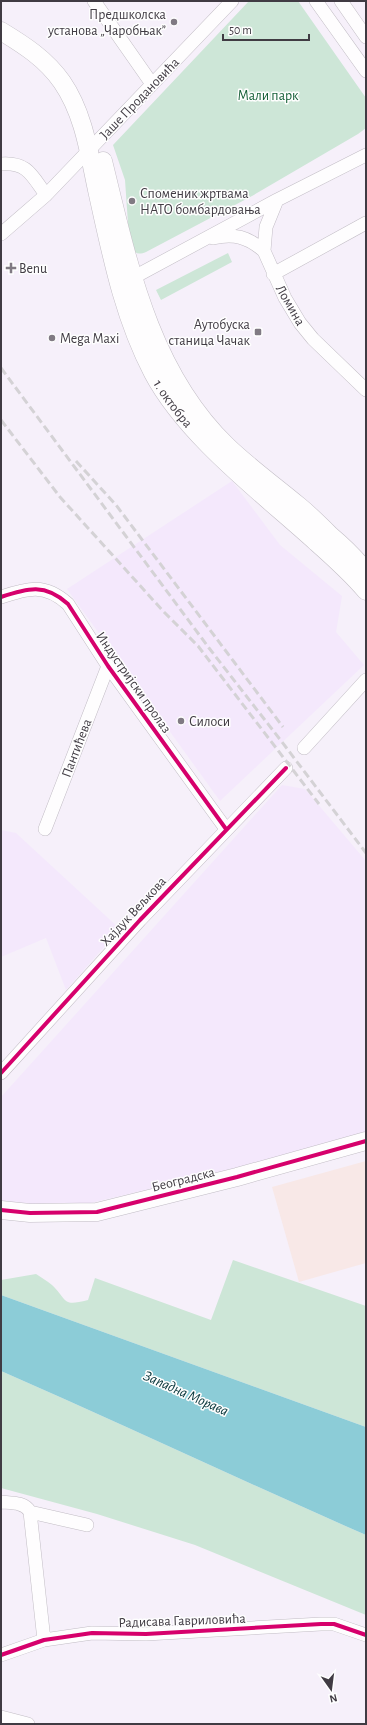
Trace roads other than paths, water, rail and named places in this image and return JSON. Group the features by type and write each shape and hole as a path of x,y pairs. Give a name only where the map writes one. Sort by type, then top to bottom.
{"main road":[{"path":"1,20 42,43 66,70 88,112 90,148"},
{"path":"1,31 25,45 42,58 62,82 73,101 90,148"},
{"name":"1. октобра","path":"90,148 145,356 154,374 183,416 218,455 341,564 366,591"},
{"name":"1. октобра","path":"126,282 166,363 188,399 202,418 228,447 300,507 344,547 366,572"},
{"name":"Београдска","path":"1,1210 30,1213 97,1212 237,1177 366,1141"}],"street":[{"path":"94,1 152,84"},
{"name":"Јаше Продановића","path":"1,234 46,195 232,1"},
{"path":"316,1 366,71"},
{"path":"341,1 366,37"},
{"path":"1,40 39,67 62,92 90,148"},
{"path":"126,282 277,200 366,155"},
{"path":"1,164 15,163 25,168 46,195"},
{"name":"Ломина","path":"277,200 266,226 264,251 273,274 291,310 312,339 366,390"},
{"path":"273,274 366,223"},
{"path":"203,241 222,236 243,238 253,242 264,251"},
{"name":"Индустријски пролаз","path":"1,597 24,590 37,588 49,591 62,598 68,604 108,666 226,829"},
{"name":"Пантићева","path":"45,830 108,666"},
{"path":"304,748 366,680"},
{"name":"Хајдук Вељкова","path":"1,1073 81,983 226,829 286,768"},
{"path":"1,1502 23,1505 28,1508 30,1512 44,1640"},
{"path":"30,1512 87,1525"},
{"name":"Радисава Гавриловића","path":"1,1655 44,1640 92,1633 146,1634 334,1624 366,1635"},
{"path":"1,1717 28,1724"}],"water":[{"name":"Западна Морава","path":"1,1295 366,1427 366,1535 1,1371"}],"railway":[{"path":"1,368 209,648 366,853"},
{"path":"1,420 60,497 163,611 198,646 319,804"},
{"path":"76,461 116,505 283,727"}],"place":[{"name":"Предшколска установа „Чаробњак”","path":"174,22"},
{"name":"Споменик жртвама НАТО бомбардовања","path":"132,201"},
{"name":"Benu","path":"11,268"},
{"name":"Аутобуска станица Чачак","path":"258,332"},
{"name":"Mega Maxi","path":"52,338"},
{"name":"Силоси","path":"181,721"}],"park label":[{"name":"Мали парк","path":"268,95"}]}
